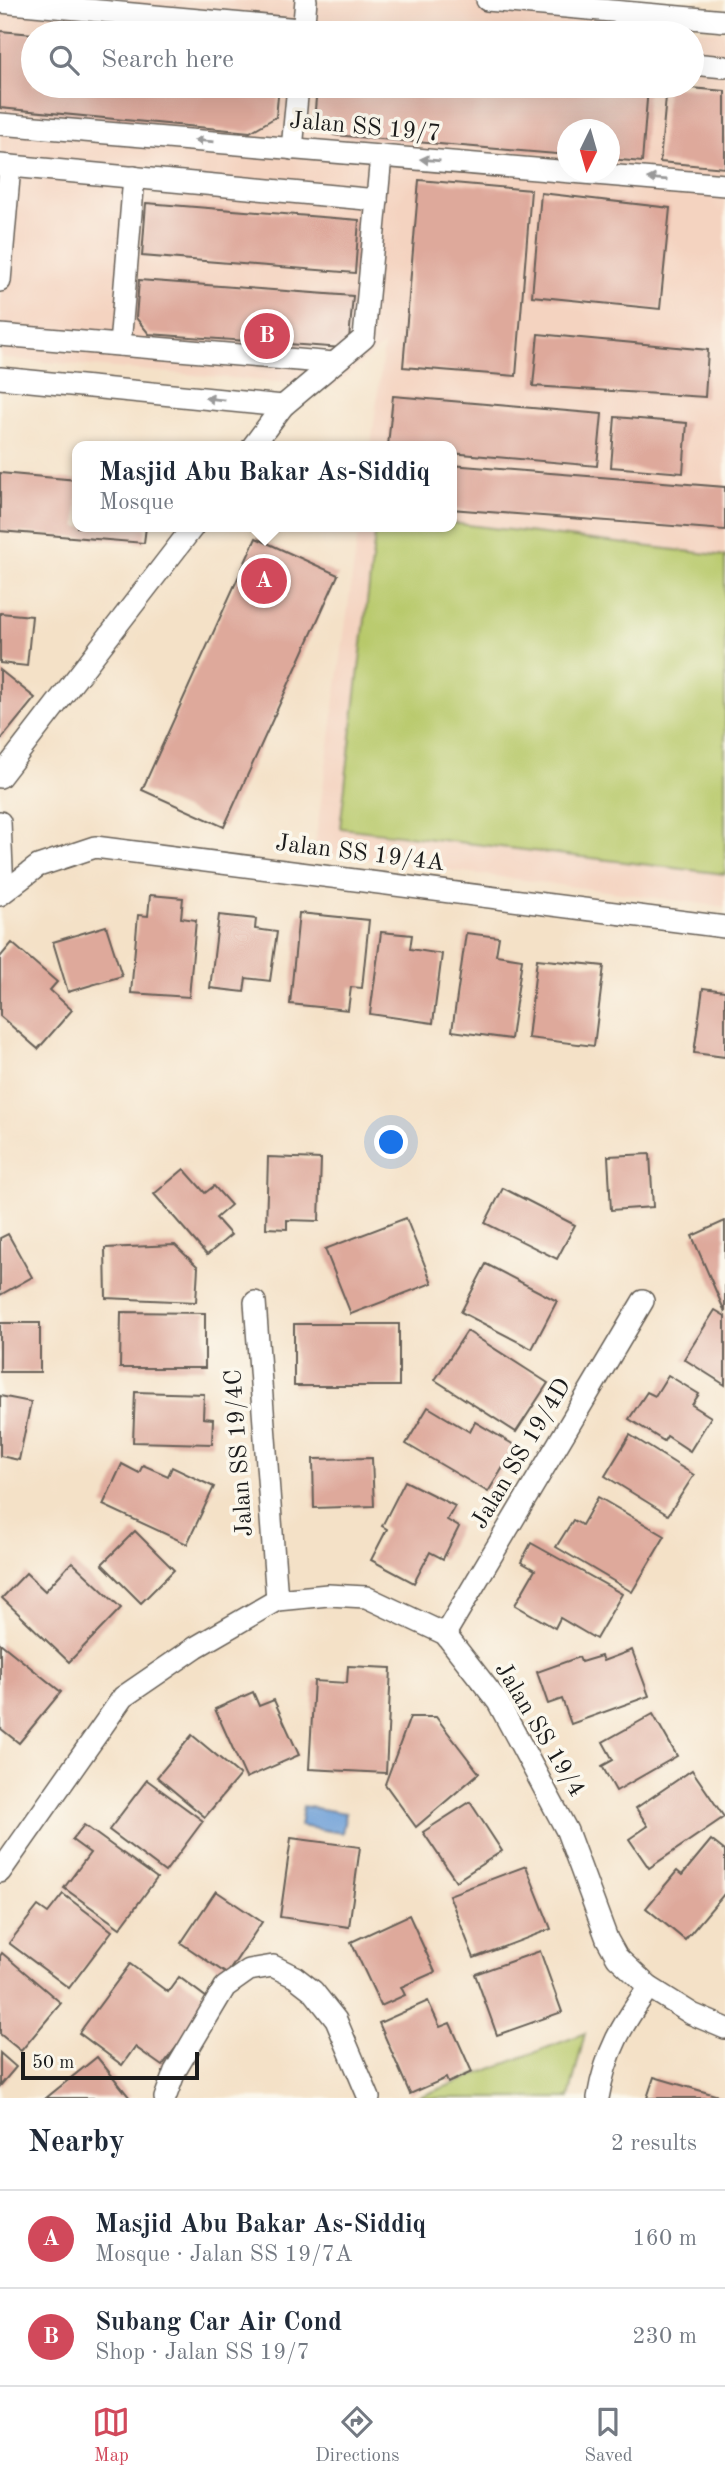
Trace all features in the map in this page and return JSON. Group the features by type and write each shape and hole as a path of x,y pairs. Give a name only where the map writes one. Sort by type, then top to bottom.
{"street":[{"path":"304,21 306,0"},
{"path":"486,0 673,8 725,21"},
{"path":"0,2 199,21"},
{"path":"704,65 725,67"},
{"path":"292,149 297,98"},
{"name":"Jalan SS 19/7","path":"0,124 725,185"},
{"path":"257,441 283,405 364,338 381,156"},
{"path":"0,281 5,165 377,200"},
{"path":"120,345 134,177"},
{"path":"0,335 334,363"},
{"path":"0,378 283,405"},
{"path":"0,777 189,532"},
{"path":"0,822 2,894"},
{"name":"Jalan SS 19/4A","path":"2,894 38,866 95,847 725,927"},
{"name":"Jalan SS 19/4D","path":"445,1634 643,1301"},
{"name":"Jalan SS 19/4C","path":"255,1302 277,1600"},
{"name":"Jalan SS 19/4","path":"0,1872 124,1697 196,1647 277,1600 328,1594 366,1597 445,1634 498,1702 567,1831 607,1939 617,1957 649,1987 692,2014 725,2028"},
{"path":"165,2098 175,2071 225,1987 249,1970 273,1966 295,1977 313,1991 335,2020 369,2098"},
{"path":"598,2098 601,2078 618,2031 649,1987"}],"shaded area":[{"path":"0,0 652,0 661,21 21,21 21,98 704,98 704,30 725,32 725,907 314,852 358,532 457,532 457,441 372,441 384,345 333,387 0,358"}],"green space":[{"path":"457,524 725,556 725,874 340,828 375,532 457,532"},
{"path":"585,2033 569,2098 416,2098"}],"water":[{"path":"303,1806 346,1813 342,1833 300,1826"}],"building":[{"path":"0,31 21,33 21,98 278,98 276,117 250,132 0,108"},
{"path":"704,89 725,91 725,168 660,162 666,98 704,98"},
{"path":"316,98 647,98 642,162 620,160 620,119 557,119 557,154 334,135 314,122"},
{"path":"419,180 531,190 516,376 403,367"},
{"path":"541,193 670,208 660,309 532,296"},
{"path":"146,203 359,220 355,273 142,256"},
{"path":"139,280 353,296 349,339 343,348 149,334 136,318"},
{"path":"538,334 708,350 705,397 533,386"},
{"path":"393,396 602,414 597,466 457,454 457,441 388,441"},
{"path":"615,417 687,423 683,473 611,467"},
{"path":"457,465 725,487 725,530 457,509"},
{"path":"0,473 72,480 72,532 145,532 144,543 0,531"},
{"path":"256,538 338,575 224,827 142,790"},
{"path":"0,613 32,616 27,666 0,663"},
{"path":"0,670 35,698 0,741"},
{"path":"150,895 183,898 181,918 196,920 189,997 131,993 138,915 148,916"},
{"path":"299,913 369,920 362,988 351,987 348,1010 290,1004"},
{"path":"219,915 256,919 255,929 277,932 270,981 246,978 244,992 210,988"},
{"path":"106,926 122,976 68,992 53,942"},
{"path":"381,932 412,935 410,949 442,954 433,1023 370,1014"},
{"path":"466,933 499,937 496,955 522,959 511,1039 452,1031"},
{"path":"12,943 57,982 50,990 72,1010 38,1049 0,1016 0,957"},
{"path":"537,959 604,966 594,1046 528,1038"},
{"path":"703,988 725,991 725,1057 694,1053"},
{"path":"650,1154 653,1207 611,1210 608,1156"},
{"path":"268,1157 321,1159 319,1221 287,1220 287,1229 266,1228"},
{"path":"184,1169 205,1193 214,1186 231,1205 216,1218 231,1235 207,1255 154,1194"},
{"path":"503,1188 575,1225 557,1259 485,1223"},
{"path":"406,1218 432,1283 351,1314 325,1249"},
{"path":"725,1221 725,1312 692,1236"},
{"path":"8,1234 32,1277 0,1295 0,1238"},
{"path":"175,1245 198,1267 196,1302 106,1298 105,1248"},
{"path":"486,1264 557,1301 532,1349 461,1312"},
{"path":"715,1310 725,1316 725,1385 684,1359"},
{"path":"121,1312 205,1313 205,1368 120,1368"},
{"path":"0,1323 40,1323 40,1372 0,1372"},
{"path":"294,1324 399,1324 399,1386 294,1386"},
{"path":"467,1331 548,1383 516,1432 435,1380"},
{"path":"668,1375 699,1394 692,1405 711,1417 690,1451 667,1436 664,1441 629,1419 647,1392 655,1396"},
{"path":"135,1392 204,1394 203,1418 213,1419 212,1444 133,1442"},
{"path":"0,1396 31,1402 19,1460 0,1456"},
{"path":"428,1407 470,1432 475,1422 516,1446 488,1492 406,1444"},
{"path":"630,1435 694,1475 668,1515 605,1476"},
{"path":"372,1458 374,1506 314,1508 313,1459"},
{"path":"122,1464 139,1473 143,1465 168,1476 172,1467 214,1487 187,1544 103,1505"},
{"path":"405,1481 455,1506 447,1520 459,1527 443,1559 430,1552 414,1583 371,1560 387,1529 382,1526"},
{"path":"598,1497 665,1536 632,1592 556,1547 573,1520 582,1525"},
{"path":"135,1531 174,1570 141,1603 102,1564"},
{"path":"531,1543 622,1594 596,1639 560,1618 555,1628 515,1605 535,1570 521,1562"},
{"path":"72,1562 121,1608 69,1662 2,1598 26,1573 45,1591"},
{"path":"0,1643 61,1692 19,1743 0,1728"},
{"path":"632,1650 649,1696 571,1724 562,1699 548,1704 537,1672 579,1657 581,1662 601,1656 603,1661"},
{"path":"348,1666 391,1668 386,1773 309,1769 314,1681 347,1683"},
{"path":"253,1692 259,1706 274,1700 299,1755 246,1778 215,1709"},
{"path":"653,1714 677,1756 616,1791 602,1766 613,1760 603,1742"},
{"path":"410,1717 436,1717 479,1773 416,1827 385,1784"},
{"path":"192,1735 240,1775 205,1817 157,1777"},
{"path":"692,1770 724,1817 649,1868 629,1839 648,1826 636,1808"},
{"path":"147,1780 203,1821 165,1872 109,1830"},
{"path":"470,1802 502,1851 456,1881 423,1832"},
{"path":"84,1825 157,1878 120,1928 64,1888 90,1853 72,1840"},
{"path":"291,1838 360,1847 349,1927 280,1917"},
{"path":"711,1840 725,1851 725,1893 685,1940 646,1908 677,1871 682,1875"},
{"path":"526,1866 551,1929 474,1958 449,1895"},
{"path":"216,1891 262,1922 227,1974 181,1943"},
{"path":"63,1894 112,1931 69,1988 9,1943 38,1906 48,1913"},
{"path":"409,1915 435,1972 401,1987 405,1995 381,2006 351,1942"},
{"path":"540,1951 562,2012 497,2035 475,1974"},
{"path":"2,1953 61,2003 21,2051 0,2034"},
{"path":"130,1964 168,1992 179,1977 211,2001 162,2066 135,2047 122,2065 79,2033"},
{"path":"428,2001 440,2027 450,2023 472,2072 448,2083 446,2078 410,2094 379,2023"},
{"path":"0,2053 16,2067 0,2086"},
{"path":"97,2057 130,2098 46,2098"},
{"path":"654,2077 722,2097 722,2098 647,2098"}],"place":[{"name":"Subang Car Air Cond","path":"267,336"},
{"name":"Masjid Abu Bakar As-Siddiq","path":"264,581"}]}
